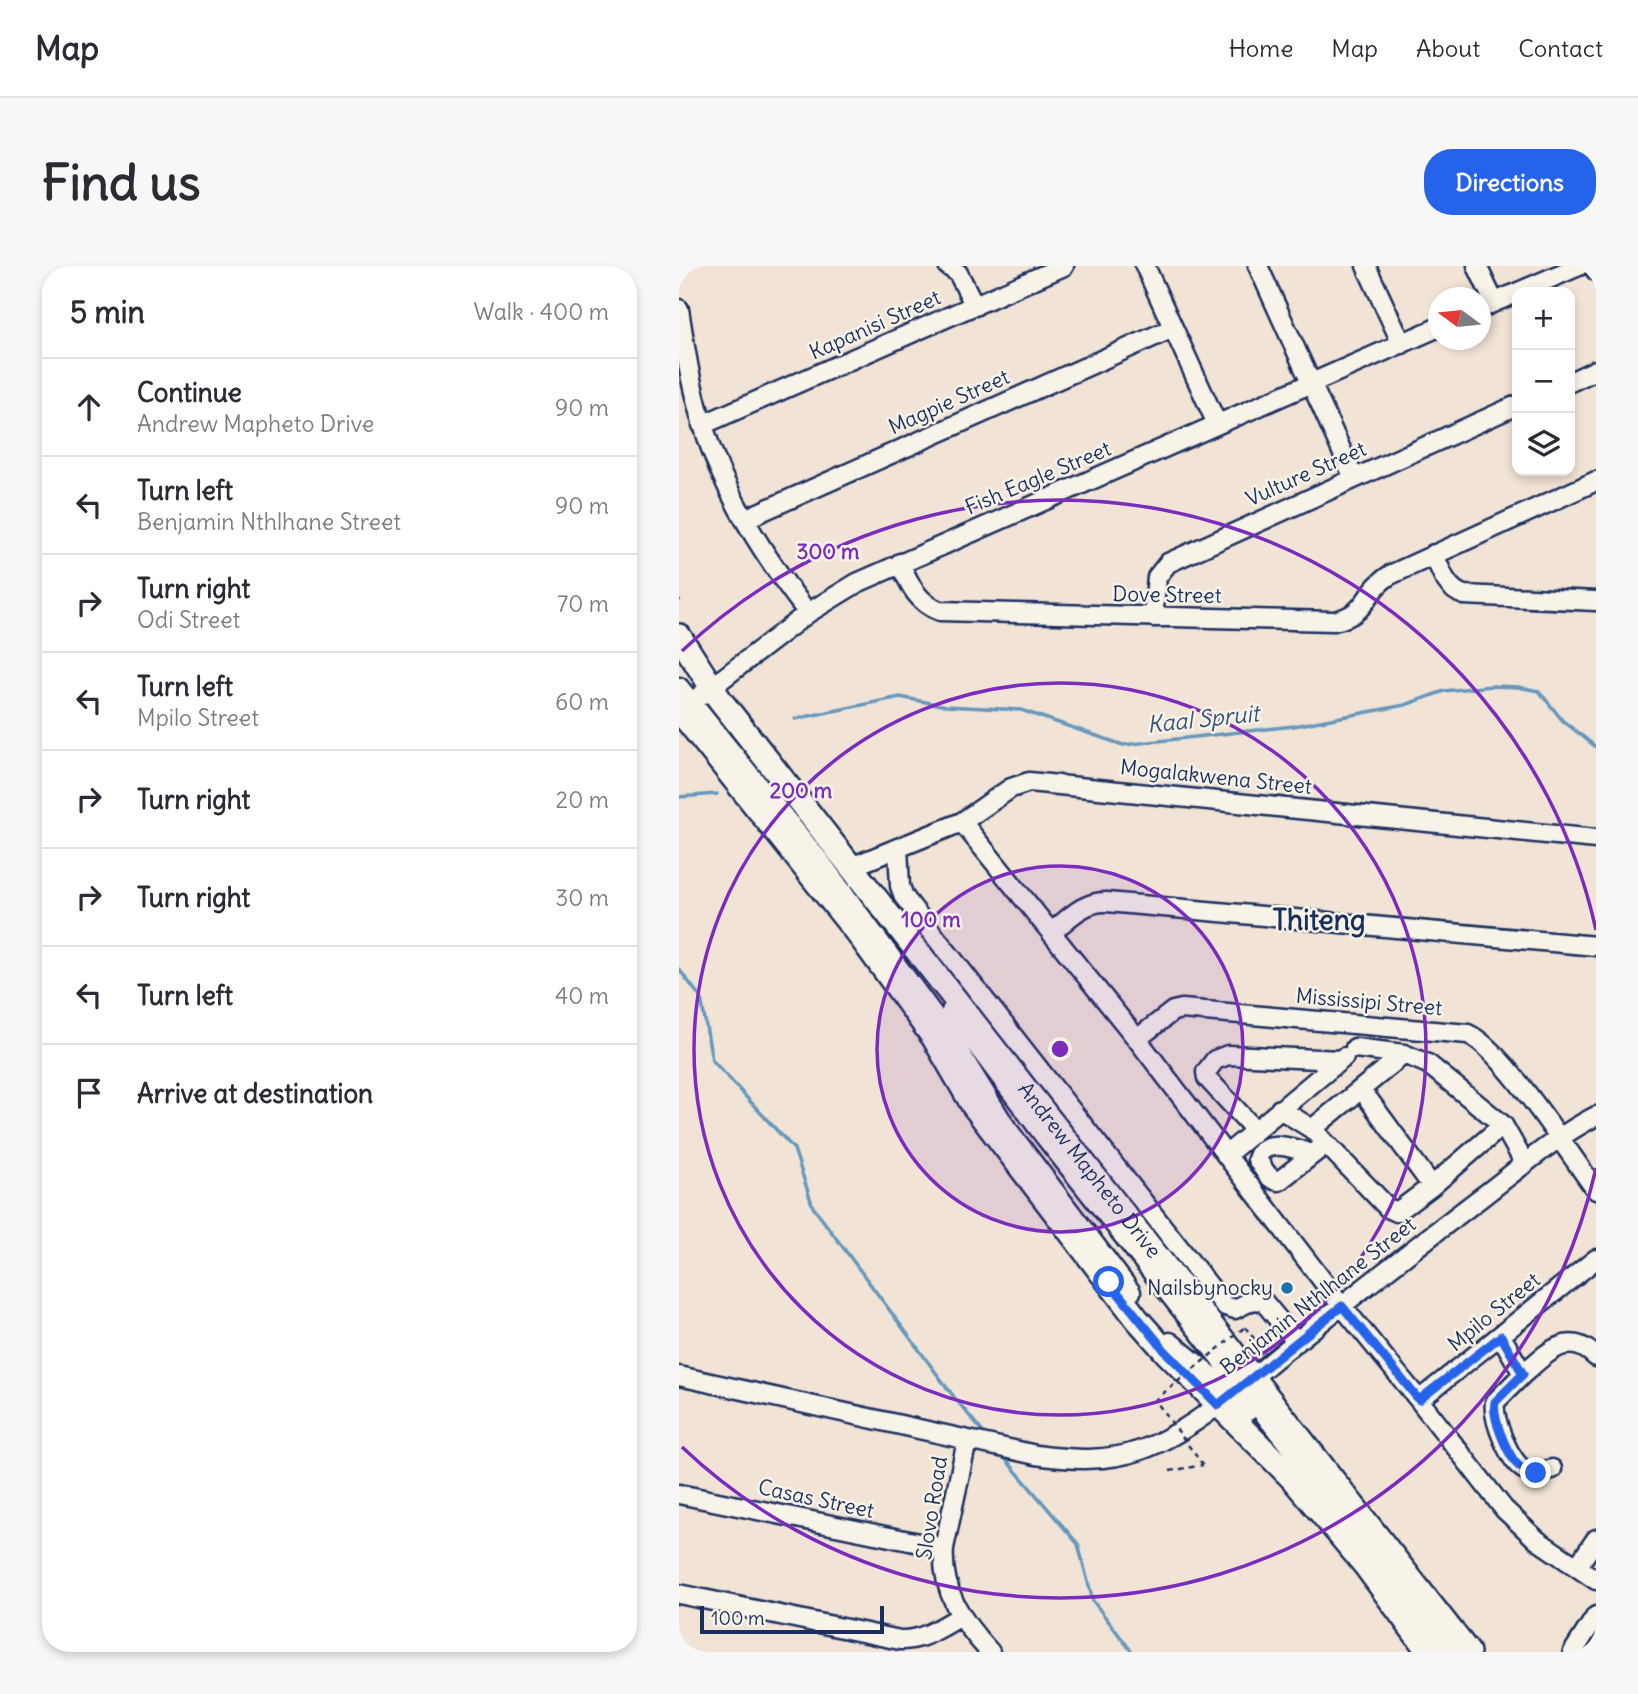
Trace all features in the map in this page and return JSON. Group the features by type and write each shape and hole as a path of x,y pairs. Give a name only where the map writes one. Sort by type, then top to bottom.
{"main road":[{"name":"Andrew Mapheto Drive","path":"679,636 709,689 753,745 760,778 870,949 934,1038 973,1105 1137,1319 1166,1352 1236,1390 1468,1652"},
{"name":"Andrew Mapheto Drive","path":"683,708 730,763 760,778 852,867 1236,1390 1292,1478 1365,1565 1429,1652"}],"street":[{"path":"948,266 958,273 975,306"},
{"name":"Kapanisi Street","path":"702,425 1064,266"},
{"path":"1145,266 1217,424"},
{"path":"1258,266 1354,478"},
{"path":"1366,266 1402,344"},
{"path":"1477,266 1482,287"},
{"path":"1491,303 1579,266"},
{"path":"1594,266 1596,271"},
{"path":"679,309 685,354 702,425 727,486 763,551 807,612"},
{"name":"Magpie Street","path":"745,519 1173,327"},
{"name":"Fish Eagle Street","path":"683,708 807,612 857,583 1428,332"},
{"path":"1575,380 1596,370"},
{"name":"Vulture Street","path":"1153,617 1157,577 1168,563 1512,407"},
{"name":"Dove Street","path":"900,563 916,595 940,611 1314,621 1344,619 1358,612 1381,581 1596,481"},
{"path":"1434,555 1447,583 1457,593 1464,595 1596,601"},
{"path":"679,655 709,689"},
{"path":"679,687 683,708"},
{"path":"760,778 1045,1137 1236,1390 1353,1534 1440,1652"},
{"name":"Mogalakwena Street","path":"852,867 962,822 1011,788 1036,782 1596,839"},
{"path":"962,822 1137,1039 1342,1306 1512,1517 1537,1540 1596,1580"},
{"path":"898,848 904,897 1225,1306 1235,1309 1252,1300 1263,1301 1297,1342"},
{"path":"1052,932 1082,907 1107,902 1596,946"},
{"name":"Mississipi Street","path":"1137,1039 1173,1011 1182,1009 1461,1033 1474,1037 1486,1046 1516,1081 1596,1190"},
{"path":"1226,1155 1381,1026"},
{"path":"1355,1048 1404,1054 1428,1064 1503,1125 1525,1164"},
{"path":"1312,1129 1404,1054"},
{"path":"1255,1130 1207,1077 1208,1066 1215,1060 1228,1055 1341,1060"},
{"path":"1369,1100 1432,1186"},
{"path":"1280,1109 1312,1129 1319,1149 1392,1211 1402,1211 1503,1125"},
{"name":"Benjamin Nthlhane Street","path":"680,1375 1036,1455 1092,1459 1139,1451 1157,1443 1236,1390 1525,1164 1558,1139 1596,1116"},
{"name":"Mpilo Street","path":"1419,1400 1596,1259"},
{"path":"1501,1336 1523,1374"},
{"path":"1552,1469 1536,1473 1526,1471 1516,1464 1495,1420 1495,1402 1557,1346 1569,1343 1581,1346 1596,1357"},
{"path":"1236,1390 1452,1652"},
{"name":"Slovo Road","path":"970,1442 944,1548 943,1566 949,1592 961,1616 990,1652"},
{"name":"Casas Street","path":"679,1494 944,1548"},
{"path":"1577,1567 1596,1539"},
{"path":"679,1594 900,1640 923,1636 961,1616"},
{"path":"1573,1652 1596,1616"}],"path":[{"path":"1170,1471 1203,1465 1155,1400 1245,1327 1259,1345"}],"waterway":[{"name":"Kaal Spruit","path":"795,719 900,697 946,706 1021,710 1123,745 1294,726 1405,705 1444,691 1492,686 1539,691 1562,720 1596,747"},
{"name":"Kaal Spruit","path":"679,797 717,794"},
{"path":"679,969 701,998 712,1060 794,1149 813,1207 986,1436"},
{"path":"1002,1455 1078,1544 1093,1601 1132,1652"}],"place":[{"name":"Nailsbynocky","path":"1287,1288"}],"district":[{"name":"Thiteng","path":"1319,920"}],"route":[{"path":"1109,1282 1166,1352 1218,1405 1342,1306 1419,1400 1501,1336 1523,1374 1495,1402 1495,1420 1516,1464 1526,1471 1536,1473"}]}
